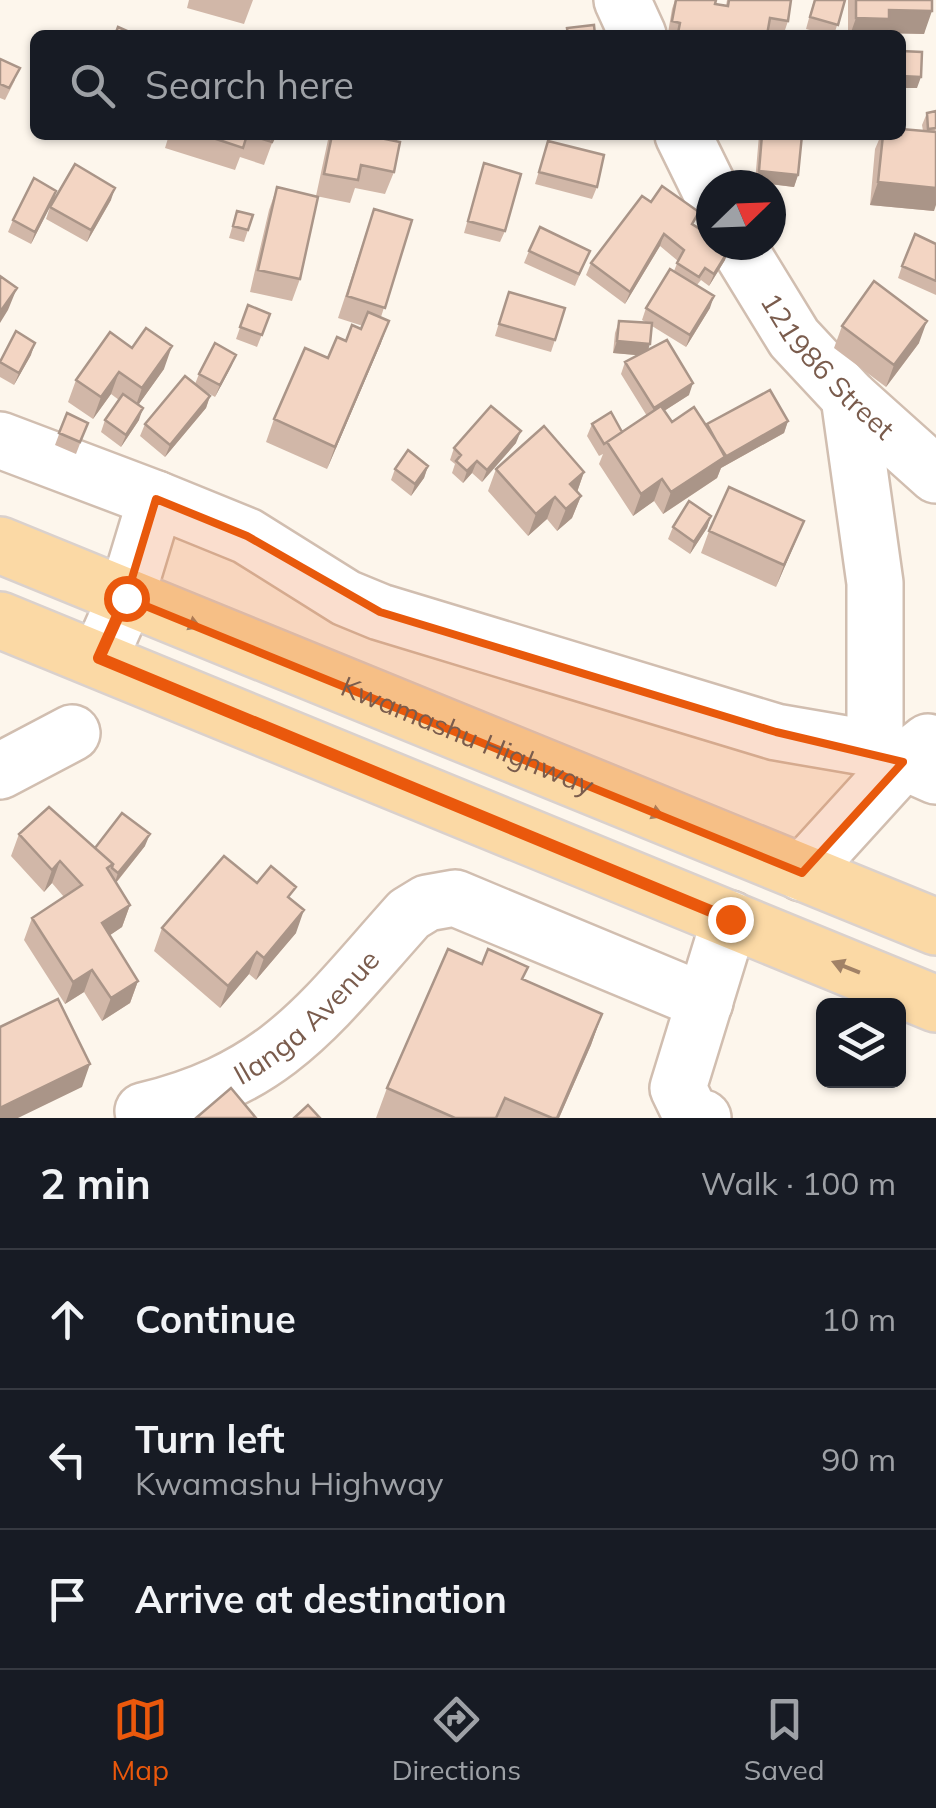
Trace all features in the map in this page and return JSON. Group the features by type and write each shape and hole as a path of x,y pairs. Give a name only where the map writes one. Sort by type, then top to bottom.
{"main road":[{"name":"Kwamashu Highway","path":"0,544 936,927"},
{"path":"0,620 936,1004"}],"street":[{"path":"622,0 636,30"},
{"path":"685,140 700,170"},
{"name":"121986 Street","path":"746,260 794,338 849,397 936,475"},
{"path":"849,397 875,583 913,756"},
{"path":"0,440 246,536 346,598 380,612 511,648 776,732 913,756"},
{"path":"99,658 126,598 156,498"},
{"path":"0,771 72,733"},
{"path":"802,873 913,756"},
{"name":"Ilanga Avenue","path":"142,1111 220,1086 278,1054 409,914 427,903 455,898 705,1002"},
{"path":"703,1118 691,1115 678,1088 730,919"}],"highlighted area":[{"path":"156,499 247,536 380,612 776,732 903,762 802,873 126,598"}],"building":[{"path":"676,0 716,0 715,4 728,6 729,0 791,0 788,21 770,18 768,30 679,30 680,23 672,21"},
{"path":"815,0 845,0 838,25 810,17"},
{"path":"856,0 932,0 932,11 889,10 889,19 856,18"},
{"path":"594,25 594,30 567,30"},
{"path":"906,51 922,52 921,77 906,76"},
{"path":"0,59 20,68 9,88 0,84"},
{"path":"936,111 936,128 928,129 927,113"},
{"path":"906,129 936,132 936,188 878,182 882,140 906,140"},
{"path":"219,140 245,140 243,148"},
{"path":"331,140 400,142 394,172 361,165 358,180 324,174"},
{"path":"762,140 802,140 798,175 786,174 786,170 759,170"},
{"path":"548,141 604,155 597,187 539,172"},
{"path":"484,163 521,174 505,231 468,221"},
{"path":"75,164 115,188 91,230 50,207"},
{"path":"34,178 56,191 35,232 13,220"},
{"path":"662,186 696,210 692,224 696,227 696,260 723,260 714,274 705,268 699,277 677,263 684,250 664,234 630,292 591,263 642,196 651,202"},
{"path":"277,187 318,197 300,279 258,270"},
{"path":"374,209 412,220 385,308 347,296"},
{"path":"237,211 253,215 248,230 233,226"},
{"path":"540,227 590,251 579,274 529,251"},
{"path":"915,234 936,244 936,281 902,266"},
{"path":"670,269 714,296 690,335 646,308"},
{"path":"0,276 17,288 0,312"},
{"path":"874,281 927,321 894,365 842,326"},
{"path":"509,292 565,308 555,340 499,324"},
{"path":"248,305 270,314 262,335 240,327"},
{"path":"368,312 389,321 335,447 274,419 305,348 328,358 337,337 346,341 352,325 361,329"},
{"path":"619,321 652,323 650,344 617,341"},
{"path":"146,328 172,346 142,388 119,372 101,397 76,380 110,332 132,348"},
{"path":"16,331 35,343 19,373 0,362"},
{"path":"667,340 693,383 654,408 625,362"},
{"path":"215,343 236,355 220,385 199,374"},
{"path":"185,376 210,396 170,445 145,424"},
{"path":"770,390 788,421 725,457 707,424"},
{"path":"123,394 143,408 126,435 105,420"},
{"path":"491,406 521,431 487,470 477,461 467,471 456,461 461,455 454,448"},
{"path":"661,406 672,422 694,407 726,456 671,492 662,479 641,494 607,442"},
{"path":"611,412 622,432 604,444 592,424"},
{"path":"67,413 88,423 80,442 59,433"},
{"path":"544,426 584,472 570,484 581,496 566,509 555,497 536,514 496,469"},
{"path":"408,450 428,466 415,484 395,469"},
{"path":"729,487 804,521 784,565 709,531"},
{"path":"689,501 711,516 694,542 673,527"},
{"path":"49,807 113,864 107,868 130,905 102,923 138,981 111,998 92,970 73,982 32,918 82,885 60,861 52,870 19,834"},
{"path":"122,813 150,834 118,873 95,848"},
{"path":"224,856 257,883 271,866 296,887 288,897 304,910 264,958 257,952 228,986 162,928"},
{"path":"448,949 482,964 488,949 528,967 522,979 602,1014 557,1118 505,1098 496,1118 455,1118 387,1088"},
{"path":"58,999 90,1064 0,1108 0,1027"},
{"path":"231,1088 256,1118 196,1118"},
{"path":"308,1105 320,1118 294,1118"}],"route":[{"path":"126,598 99,658 730,919"}]}
